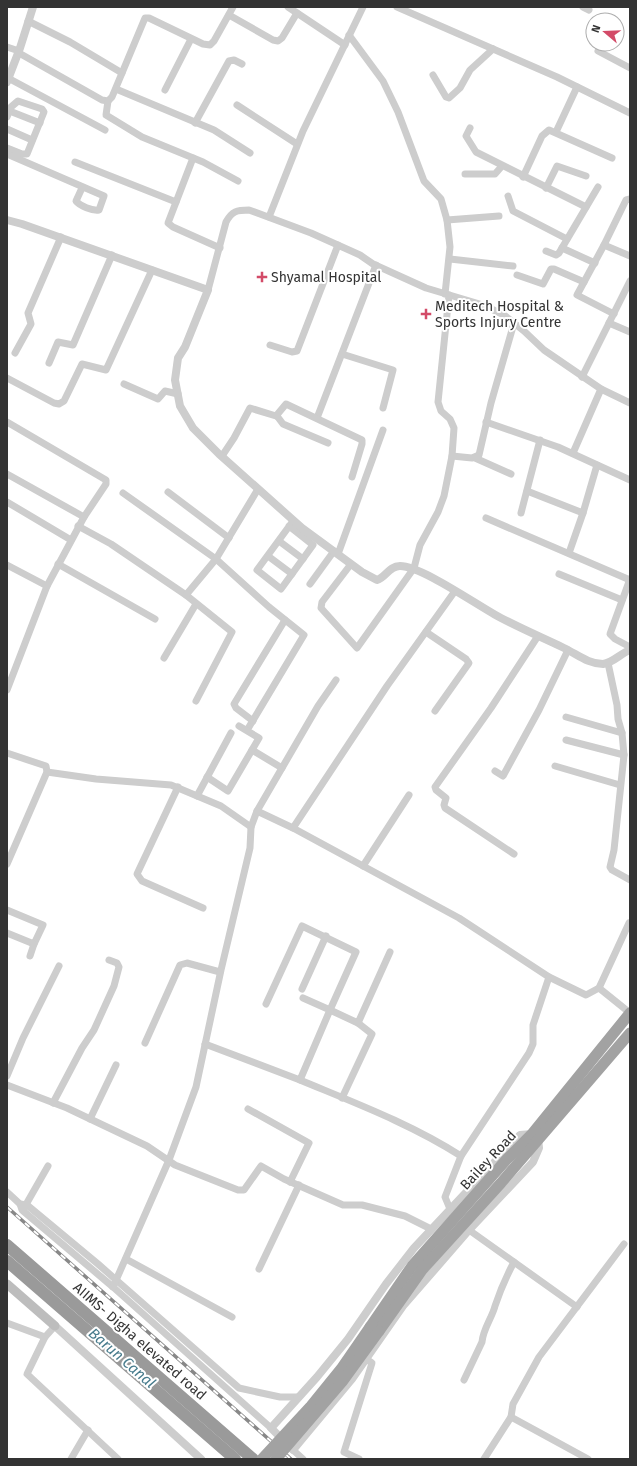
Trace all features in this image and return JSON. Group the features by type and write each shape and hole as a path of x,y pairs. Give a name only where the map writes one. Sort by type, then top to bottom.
{"highway":[{"name":"Bailey Road","path":"377,1332 417,1260 507,1159 535,1137 630,1013"},
{"path":"535,1137 629,1038"},
{"name":"AIIMS- Digha elevated road","path":"7,1245 254,1459"},
{"name":"AIIMS- Digha elevated road","path":"7,1261 235,1459"},
{"path":"262,1459 337,1374 377,1332"},
{"path":"276,1459 342,1382 377,1332"}],"main road":[{"path":"7,1284 55,1326"}],"street":[{"path":"33,7 19,52 8,80 105,130"},
{"path":"233,7 212,44 206,45 149,18 145,18 116,89 108,102 106,114 142,137 193,158 238,181"},
{"path":"288,7 345,45"},
{"path":"268,217 298,144 363,7"},
{"path":"397,7 577,87 630,113"},
{"path":"229,15 273,40 278,41 282,38 297,13"},
{"path":"28,21 70,42 122,73"},
{"path":"349,35 386,86 398,112 419,171 428,186 439,195 447,220 450,259 438,402 441,411 450,419 454,428 452,456 444,496 438,512 420,545 414,568 357,648 321,608 322,602 351,564"},
{"path":"165,90 191,39"},
{"path":"7,47 19,52 108,102"},
{"path":"433,75 449,98 460,88 470,70 493,49"},
{"path":"600,52 630,68"},
{"path":"196,123 229,61 234,60 242,64"},
{"path":"556,132 577,87"},
{"path":"116,89 221,134 250,153"},
{"path":"7,148 22,154 27,154 32,140 40,123 44,112 42,109 18,101 8,112 40,123"},
{"path":"236,105 298,144"},
{"path":"470,128 466,136 473,150 522,177 586,207"},
{"path":"7,129 32,140"},
{"path":"522,177 544,133 549,130 612,158"},
{"path":"7,154 82,188"},
{"path":"193,158 168,221 169,225 220,248"},
{"path":"75,162 176,202"},
{"path":"465,174 494,174 502,166"},
{"path":"546,188 556,166 586,176"},
{"path":"546,250 557,255 598,187"},
{"path":"508,196 513,211 567,239"},
{"path":"614,314 577,295 595,263 626,200 630,199"},
{"path":"291,524 257,570 281,588 313,545 258,489 193,428 180,406 175,380 178,358 185,347 208,290 226,222 230,214 239,210 249,210 268,217 360,255 376,265 447,295 483,305 504,315 512,330 601,389 630,403"},
{"path":"447,220 499,216"},
{"path":"7,220 61,237 208,290"},
{"path":"15,353 30,326 28,313 61,237"},
{"path":"604,245 630,256"},
{"path":"270,345 296,352 338,246"},
{"path":"562,248 595,263"},
{"path":"49,363 58,342 73,345 112,255"},
{"path":"450,259 512,266"},
{"path":"317,418 376,265"},
{"path":"517,275 543,284 550,269 554,268 584,282"},
{"path":"7,378 54,403 59,404 64,401 82,364 106,370 152,270"},
{"path":"582,377 609,322 628,291 630,281"},
{"path":"609,322 630,332"},
{"path":"475,458 481,451 486,422 512,330"},
{"path":"342,354 393,370 383,408"},
{"path":"124,384 158,399 165,391 178,394"},
{"path":"573,453 601,389"},
{"path":"277,416 286,404 362,441 352,477"},
{"path":"222,456 234,438 250,408 277,416 284,424 328,443"},
{"path":"7,422 106,480 106,484 78,526 47,586 7,690"},
{"path":"486,422 573,453 630,480"},
{"path":"310,584 336,553 383,430"},
{"path":"521,513 540,440"},
{"path":"452,456 475,458 510,474"},
{"path":"569,553 583,513 597,464"},
{"path":"7,474 84,517"},
{"path":"186,595 216,559 258,489"},
{"path":"526,491 583,513"},
{"path":"168,492 229,538"},
{"path":"123,493 216,559 304,635 251,724 234,707 234,704 285,620"},
{"path":"7,502 71,540"},
{"path":"291,524 374,579 380,579 388,570 398,566 414,568 502,618 568,650 584,660 608,663 630,649 610,634 630,580 486,518"},
{"path":"78,526 111,544 186,595 232,632 196,702"},
{"path":"279,541 303,559"},
{"path":"268,556 292,574"},
{"path":"7,564 47,586"},
{"path":"58,564 155,619"},
{"path":"559,574 622,600"},
{"path":"293,828 387,686 454,592"},
{"path":"164,658 196,604"},
{"path":"426,632 466,659 469,663 435,711"},
{"path":"514,854 445,808 444,805 446,798 435,789 491,708 538,636"},
{"path":"495,771 504,776 539,710 568,650"},
{"path":"608,663 622,733 624,755 614,850 610,867 612,870 630,880"},
{"path":"114,1284 168,1160 196,1086 220,972 250,848 251,827 257,811 336,680"},
{"path":"566,717 622,733"},
{"path":"207,777 228,791 259,738 238,726"},
{"path":"197,796 231,733"},
{"path":"566,740 624,755"},
{"path":"252,750 282,768"},
{"path":"7,752 46,766 47,772 7,864"},
{"path":"555,766 620,785"},
{"path":"47,772 96,779 171,785 221,806 251,827"},
{"path":"178,788 137,874 142,881 203,908"},
{"path":"363,866 409,795"},
{"path":"257,811 293,828 458,918 549,977 586,995 599,988 630,924"},
{"path":"7,910 43,925 30,956"},
{"path":"266,1004 300,928 305,926 356,952 300,1080"},
{"path":"7,933 34,944"},
{"path":"302,989 326,936"},
{"path":"358,1023 390,952"},
{"path":"53,1103 82,1048 94,1030 114,986 119,967 117,963 109,960"},
{"path":"146,1043 180,964 187,963 220,972"},
{"path":"7,1076 23,1038 59,966"},
{"path":"450,1209 445,1196 461,1156 529,1053 533,1044 533,1025 549,977"},
{"path":"599,988 630,1013"},
{"path":"303,998 358,1023 372,1034 342,1098"},
{"path":"205,1044 300,1080 403,1124 438,1141 461,1156"},
{"path":"90,1119 116,1065"},
{"path":"7,1085 90,1119 147,1146 175,1165 238,1190 244,1190 261,1166 290,1182 343,1205 362,1205 405,1216 431,1229"},
{"path":"248,1109 309,1143 290,1182"},
{"path":"271,1428 317,1377 358,1325 386,1284 431,1229 520,1135 535,1137 539,1148 533,1162 469,1230 404,1306 377,1332 366,1359 323,1416 293,1450"},
{"path":"23,1206 48,1166"},
{"path":"259,1269 299,1186"},
{"path":"7,1192 114,1284 239,1388 280,1397 299,1397"},
{"path":"469,1230 577,1307"},
{"path":"484,1459 511,1417 513,1404 539,1357 624,1244"},
{"path":"126,1259 232,1317"},
{"path":"464,1380 482,1342 483,1335 495,1306 497,1297 514,1262"},
{"path":"114,1284 303,1459"},
{"path":"7,1324 45,1337"},
{"path":"358,1325 377,1332"},
{"path":"118,1459 27,1374 45,1337 55,1326 201,1459"},
{"path":"359,1459 344,1452 372,1363 366,1359"},
{"path":"511,1417 588,1459"},
{"path":"71,1459 88,1430"}],"railway":[{"path":"7,1207 291,1459"}],"place":[{"name":"Shyamal Hospital","path":"262,277"},
{"name":"Meditech Hospital & Sports Injury Centre","path":"426,314"}],"water label":[{"name":"Barun Canal","path":"122,1358"}]}
